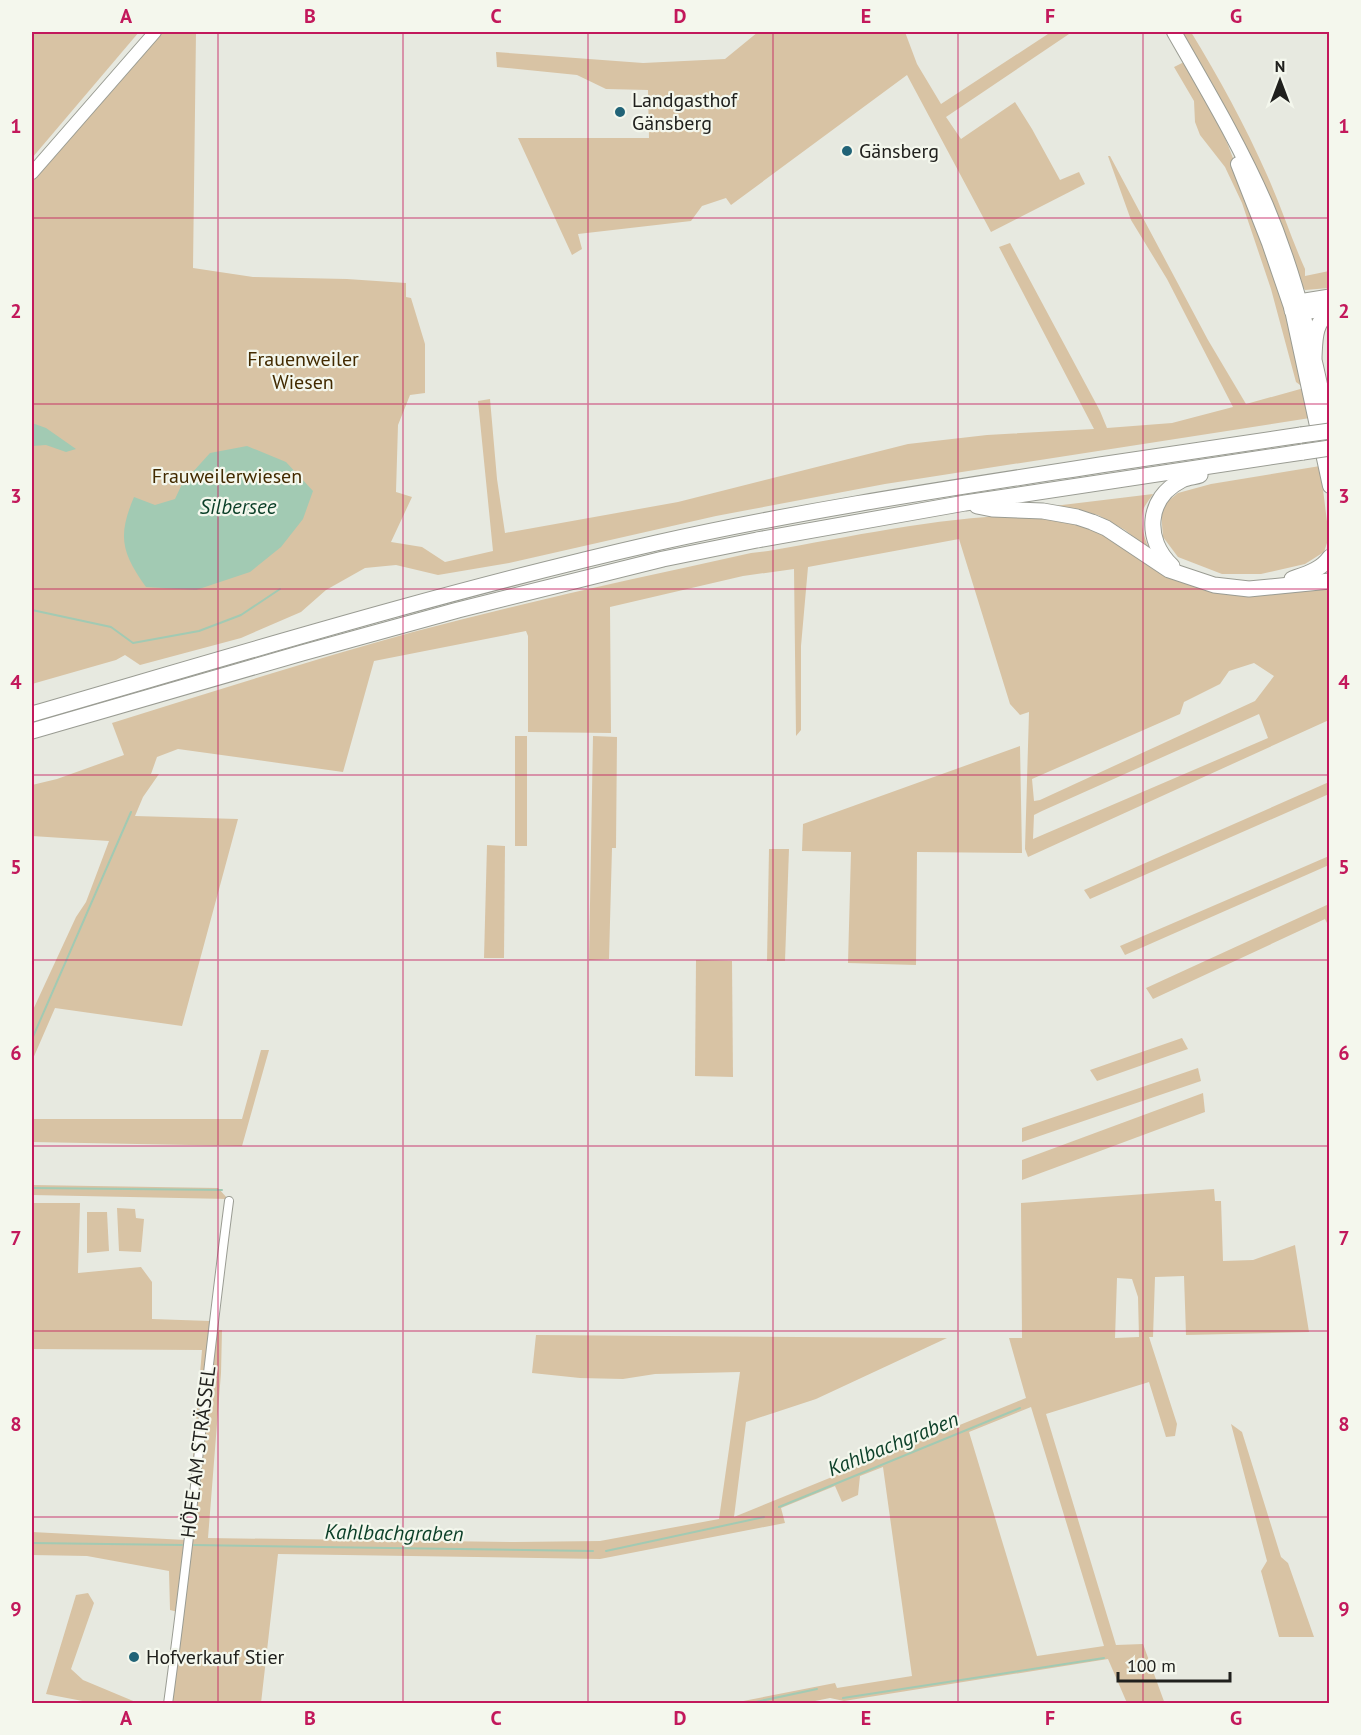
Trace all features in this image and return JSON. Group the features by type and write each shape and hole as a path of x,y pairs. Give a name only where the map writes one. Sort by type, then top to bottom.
{"highway":[{"path":"1298,308 1329,297"},
{"path":"1298,308 1329,309"},
{"path":"1314,357 1315,331 1329,309"},
{"path":"32,714 297,636 454,593 659,542 968,484 1329,432"},
{"path":"32,731 458,610 663,559 965,503 1329,448"},
{"path":"1181,574 1163,558 1155,543 1153,534 1155,508 1173,486 1184,479 1250,460"},
{"path":"965,503 992,509 1043,510 1077,516 1106,528 1169,570 1214,585 1249,589 1329,581"},
{"path":"1270,587 1322,570 1329,557"}],"main road":[{"path":"32,173 155,32"},
{"path":"1174,32 1240,149 1267,207 1291,273 1298,308 1314,357 1329,432"},
{"path":"1298,308 1295,327 1329,486"}],"street":[{"name":"HÖFE AM STRÄSSEL","path":"168,1704 229,1201"}],"green space":[{"path":"32,32 139,32 32,158"},
{"path":"163,32 196,32 193,268 253,277 406,283 406,297 411,298 425,344 425,393 410,395 398,425 396,492 412,497 391,542 422,547 445,562 493,551 478,401 490,399 497,479 505,533 678,502 908,444 987,435 1094,429 999,247 1010,243 1107,428 1172,423 1233,407 1167,279 1131,220 1108,156 1208,340 1246,404 1304,388 1296,382 1271,289 1242,203 1225,167 1200,135 1195,122 1194,101 1174,67 1186,61 1228,145 1268,250 1303,377 1310,418 885,484 716,516 509,563 438,575 396,565 365,568 326,590 301,612 241,638 140,665 125,655 116,660 32,684 32,181"},
{"path":"758,32 905,32 917,64 941,104 1051,32 1072,32 946,117 961,139 1015,102 1060,180 1079,172 1085,184 991,232 907,75 731,205 726,198 702,206 691,221 578,234 582,249 572,255 518,138 649,138 648,90 606,89 577,75 497,67 496,52 643,63 725,59"},
{"path":"1181,32 1191,32 1241,120 1272,187 1305,269 1305,276 1329,271 1329,288 1305,290 1298,279 1243,145"},
{"path":"1320,466 1329,537 1324,552 1305,564 1261,574 1222,574 1178,557 1163,537 1161,512 1167,502 1178,493 1211,484"},
{"path":"1153,494 1142,516 1143,531 1150,550 1125,530 1098,515 1054,506"},
{"path":"1031,515 1066,521 1096,530 1142,560 1196,587 1251,596 1329,586 1329,720 1028,857 1025,849 1029,712 1020,715 1010,704 959,539 808,567 801,646 801,730 796,736 794,569 743,576 610,607 611,733 528,732 528,636 526,631 374,661 343,772 178,749 157,757 151,774 159,774 143,797 135,816 238,819 182,1026 55,1008 32,1061 32,1012 76,917 86,902 109,841 32,836 32,785 57,779 124,755 112,723 375,643 539,600 751,553 932,523","holes":["1254,663 1274,676 1255,701 1034,801 1032,779 1180,714 1184,702 1220,684 1229,671","1259,714 1268,738 1033,839 1034,815"]},
{"path":"515,736 527,736 527,846 515,846"},
{"path":"593,736 617,737 616,848 612,848 609,959 589,960"},
{"path":"1020,746 1022,853 917,852 916,965 848,963 851,852 802,851 803,824"},
{"path":"1329,782 1329,794 1090,899 1084,890"},
{"path":"487,845 505,846 504,958 484,958"},
{"path":"769,849 789,849 785,961 767,961"},
{"path":"1329,856 1329,865 1125,955 1120,946"},
{"path":"1329,904 1329,927 1325,919 1153,999 1146,988"},
{"path":"696,960 732,961 733,1077 695,1076"},
{"path":"1182,1038 1188,1049 1097,1081 1090,1070"},
{"path":"261,1050 269,1050 242,1146 32,1142 32,1119 242,1119"},
{"path":"1198,1068 1201,1081 1022,1142 1022,1128"},
{"path":"1203,1093 1205,1112 1022,1180 1022,1160"},
{"path":"32,1185 218,1188 228,1199 32,1195"},
{"path":"1214,1189 1215,1201 1221,1201 1223,1261 1253,1260 1295,1245 1309,1332 1186,1335 1184,1276 1155,1277 1153,1337 1149,1337 1177,1424 1175,1436 1166,1437 1149,1382 1046,1414 1116,1645 1143,1644 1165,1704 1127,1703 1108,1659 844,1701 830,1698 805,1703 733,1703 835,1683 837,1688 912,1676 883,1467 860,1476 858,1495 842,1502 835,1486 781,1508 785,1523 600,1559 278,1554 261,1703 166,1703 178,1612 170,1610 169,1571 87,1556 32,1555 32,1532 186,1540 202,1350 32,1349 32,1203 80,1203 78,1273 141,1267 152,1282 152,1319 210,1321 209,1330 222,1330 221,1373 208,1538 515,1542 600,1541 719,1519 740,1372 655,1374 623,1379 580,1378 532,1373 536,1335 947,1338 816,1399 746,1422 734,1517 1026,1398 1009,1338 1022,1338 1021,1203","holes":["1117,1278 1132,1279 1138,1297 1139,1337 1115,1338","1031,1407 1104,1646 1037,1656 969,1432"]},
{"path":"117,1208 135,1209 136,1218 144,1219 141,1252 119,1251"},
{"path":"87,1212 107,1212 109,1251 87,1253"},
{"path":"1231,1424 1242,1432 1281,1557 1288,1563 1314,1637 1279,1637 1261,1571 1267,1561"},
{"path":"88,1593 94,1603 71,1669 83,1680 138,1703 93,1703 46,1694 76,1595"}],"water":[{"path":"32,423 46,428 76,449 66,452 46,445 32,446"},
{"name":"Silbersee","path":"247,446 286,462 313,491 303,519 281,547 250,572 196,590 146,587 127,554 125,544 125,523 134,497 155,505 175,499 182,484 210,453"}],"waterway":[{"path":"32,610 111,627 133,643 199,631 241,615 280,589"},
{"path":"32,1039 131,812"},
{"path":"32,1188 222,1190"},
{"name":"Kahlbachgraben","path":"779,1507 1020,1408"},
{"name":"Kahlbachgraben","path":"606,1551 764,1517"},
{"name":"Kahlbachgraben","path":"32,1543 182,1545"},
{"name":"Kahlbachgraben","path":"194,1545 593,1551"},
{"path":"843,1698 1104,1658"},
{"path":"746,1704 817,1689"}],"place":[{"name":"Landgasthof Gänsberg","path":"620,112"},
{"name":"Gänsberg","path":"847,151"},
{"name":"Hofverkauf Stier","path":"134,1657"}],"park label":[{"name":"Frauenweiler Wiesen","path":"303,370"},
{"name":"Frauweilerwiesen","path":"227,476"}]}
